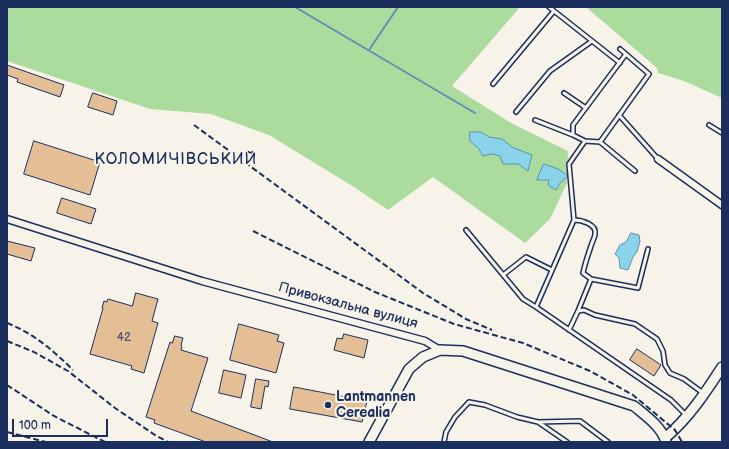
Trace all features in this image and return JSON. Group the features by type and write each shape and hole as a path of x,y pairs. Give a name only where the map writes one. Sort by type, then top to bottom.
{"main road":[{"name":"Привокзальна вулиця","path":"440,350 463,351 634,406 653,421 665,440"},
{"path":"369,442 409,369 422,357 440,350"},
{"path":"665,440 704,394 722,367"}],"street":[{"path":"658,159 722,205"},
{"name":"Привокзальна вулиця","path":"7,219 202,281 425,342 440,350"}],"lane":[{"path":"549,7 620,63"},
{"path":"493,84 554,11"},
{"path":"516,112 550,71 592,41"},
{"path":"600,142 649,74 620,49"},
{"path":"573,135 574,125 626,54"},
{"path":"564,93 586,108"},
{"path":"619,115 658,159"},
{"path":"535,120 585,141 600,142 635,171"},
{"path":"709,125 722,133"},
{"path":"536,307 574,220 569,164 585,141"},
{"path":"574,220 586,222 594,227 596,232 583,273 591,279 638,288 648,249"},
{"path":"466,230 523,299 671,400 686,416"},
{"path":"503,275 526,257 552,270"},
{"path":"569,330 591,279"},
{"path":"578,311 584,310 595,315 636,324 657,339 663,351 665,365 670,373 684,379 704,394"},
{"path":"444,442 446,432 469,402 484,405 517,417 538,422 580,421 608,442"},
{"path":"538,422 567,442"}],"green space":[{"path":"7,7 520,7 452,86 511,123 568,151 567,183 550,219 525,243 433,177 388,210 354,187 269,135 211,114 150,109 7,61"},
{"path":"586,7 722,7 722,98 684,81 658,73 657,68"}],"water":[{"path":"470,132 481,132 489,137 502,139 512,147 532,155 528,171 518,164 503,164 500,156 492,154 483,156 479,149 470,141"},
{"path":"544,164 558,169 568,176 560,183 556,190 548,185 549,180 537,180"},
{"path":"631,233 639,235 640,241 637,252 633,257 628,270 620,268 619,258 615,254 620,245 626,242"}],"building":[{"path":"7,65 64,85 60,97 17,82 18,79 7,75"},
{"path":"93,93 117,101 113,115 88,107"},
{"path":"34,141 100,162 90,195 24,174"},
{"path":"62,198 96,209 91,224 57,213"},
{"path":"7,241 35,248 31,261 7,254"},
{"path":"136,293 158,299 152,321 158,323 144,373 131,369 132,366 90,354 104,301 107,302 108,299 132,306"},
{"path":"239,324 279,335 277,341 284,343 276,373 230,360"},
{"path":"344,334 368,340 364,358 334,350 337,338 342,339"},
{"path":"175,336 183,338 181,350 208,358 191,411 273,442 206,442 154,423 155,420 146,417 170,342 172,343"},
{"path":"637,349 661,365 654,376 630,360"},
{"path":"224,370 246,375 241,398 219,393"},
{"path":"256,379 269,381 268,387 265,386 261,409 251,407"},
{"name":"Lantmannen Cerealia","path":"294,387 367,401 362,422 290,409"}],"waterway":[{"path":"295,7 475,113"},
{"path":"369,50 398,7"}],"railway":[{"path":"194,125 423,293 466,319 492,330"},
{"path":"253,231 375,292 454,324 523,343 590,371 633,395 675,430 682,442"},
{"path":"7,323 17,327 43,343 73,370"},
{"path":"7,341 34,352 68,371 115,408 168,442"},
{"path":"7,385 54,416 105,442"},
{"path":"7,432 46,442"}],"place":[{"name":"Lantmannen Cerealia","path":"328,405"}],"district":[{"name":"КОЛОМИЧІВСЬКИЙ","path":"176,160"}]}
